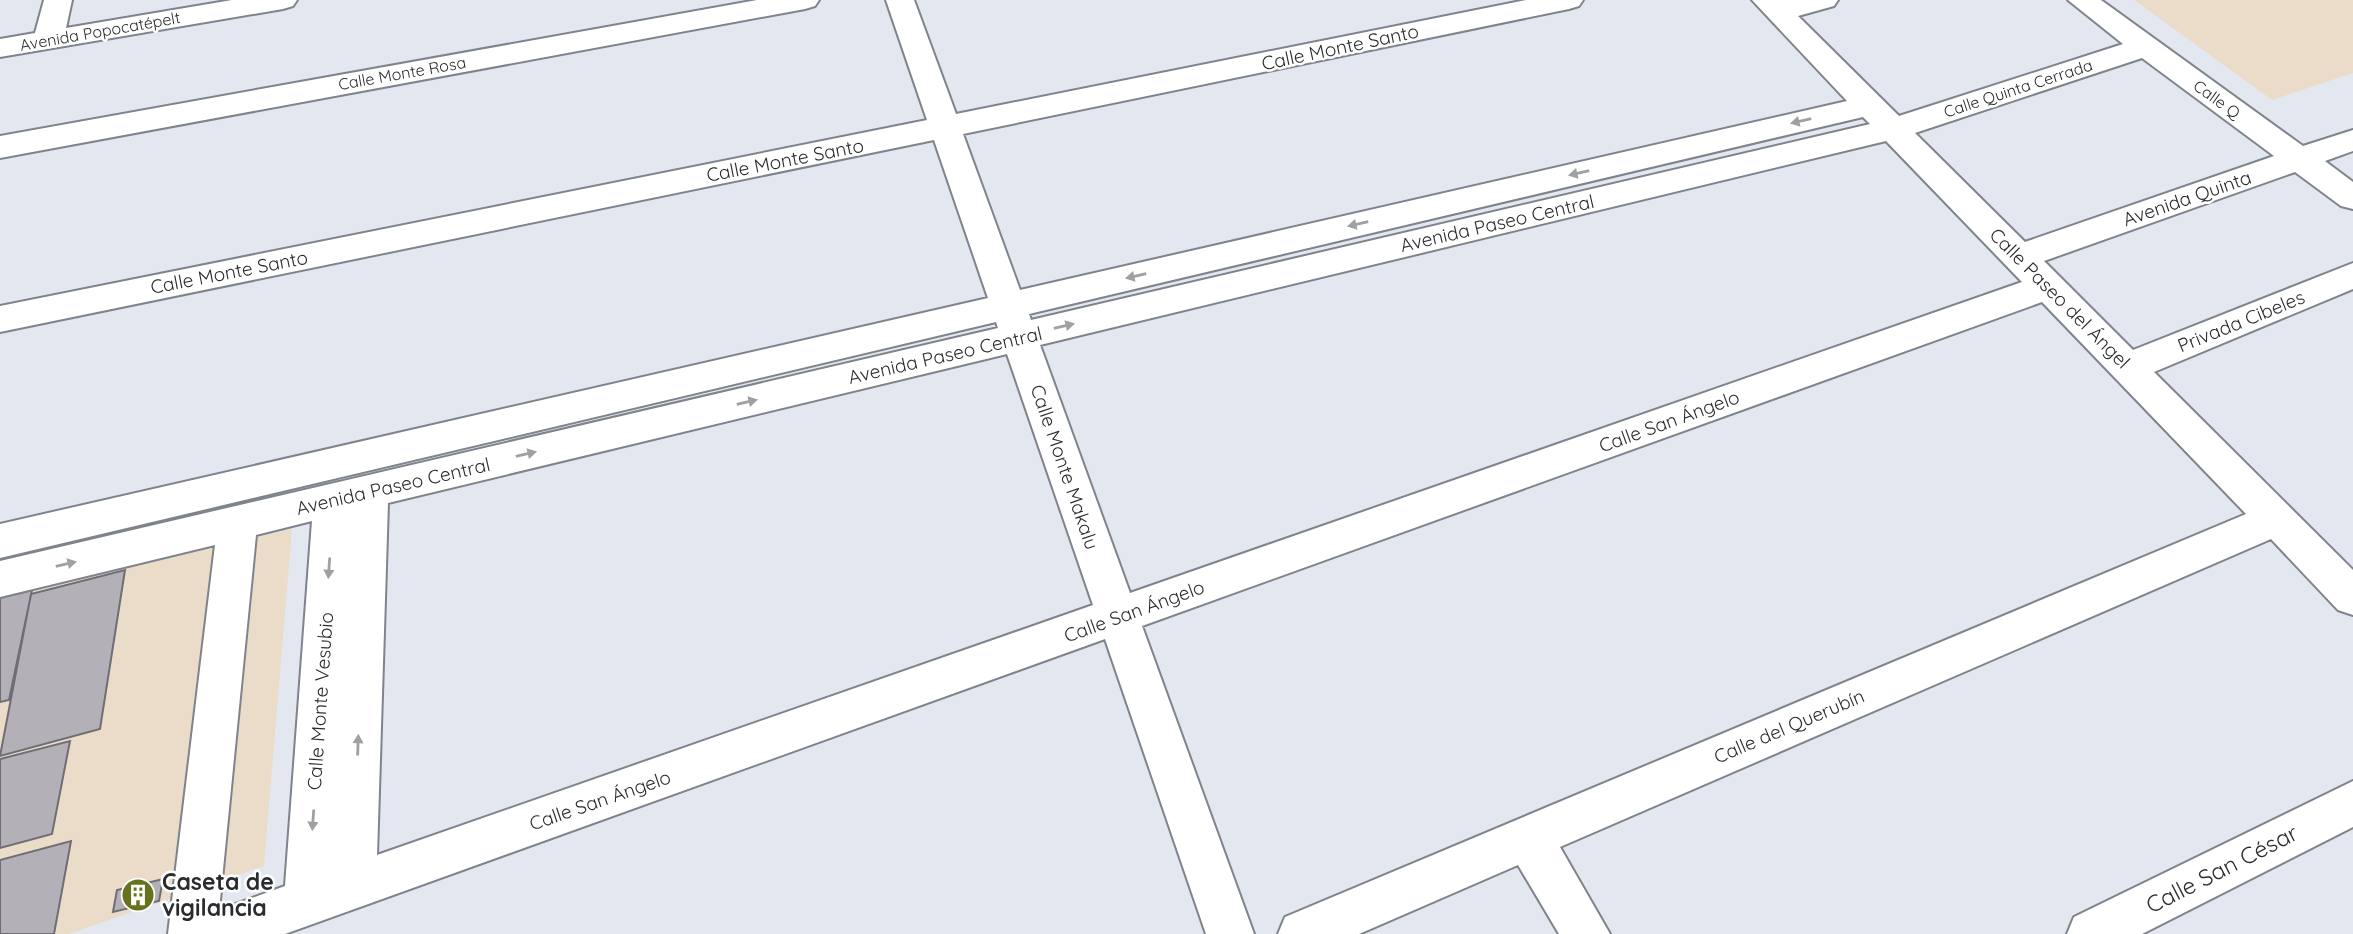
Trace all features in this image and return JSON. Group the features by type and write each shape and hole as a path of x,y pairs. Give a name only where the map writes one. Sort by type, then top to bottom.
{"street":[{"path":"47,40 58,0"},
{"name":"Calle Monte Rosa","path":"0,147 805,0"},
{"name":"Calle Monte Makalu","path":"900,0 1230,934"},
{"name":"Calle Monte Santo","path":"0,318 1569,0"},
{"path":"1772,6 1824,0"},
{"name":"Calle Q","path":"2081,0 2353,198"},
{"name":"Avenida Popocatépelt","path":"0,48 267,1"},
{"name":"Calle Paseo del Ángel","path":"1772,6 1879,118 2021,256 2277,519 2338,558 2353,597"},
{"name":"Calle Quinta Cerrada","path":"1879,118 2145,47"},
{"name":"Avenida Paseo Central","path":"0,541 1014,321 1879,118"},
{"name":"Avenida Quinta","path":"2021,256 2353,140"},
{"name":"Privada Cibeles","path":"2129,367 2353,275"},
{"name":"Calle San Ángelo","path":"218,934 2049,286"},
{"name":"Avenida Paseo Central","path":"0,579 351,496 1014,321"},
{"name":"Calle Monte Vesubio","path":"351,496 352,887"},
{"name":"Calle Monte Vesubio","path":"308,902 351,496"},
{"name":"Calle del Querubín","path":"1302,934 2277,519"},
{"path":"192,934 237,523"},
{"name":"Calle San César","path":"2091,934 2353,803"},
{"path":"1528,838 1586,934"}],"shaded area":[{"path":"2134,0 2353,0 2353,73 2272,100"},
{"path":"292,529 264,866 69,934 0,934 0,598"}],"building":[{"path":"125,570 100,729 0,756 31,594"},
{"path":"32,590 9,700 0,702 0,598"},
{"path":"70,741 52,834 0,848 0,759"},
{"path":"71,841 54,934 0,934 0,860"},
{"name":"Caseta de vigilancia","path":"163,879 159,901 113,912 117,890"}],"place":[{"name":"Caseta de vigilancia","path":"138,895"}]}
